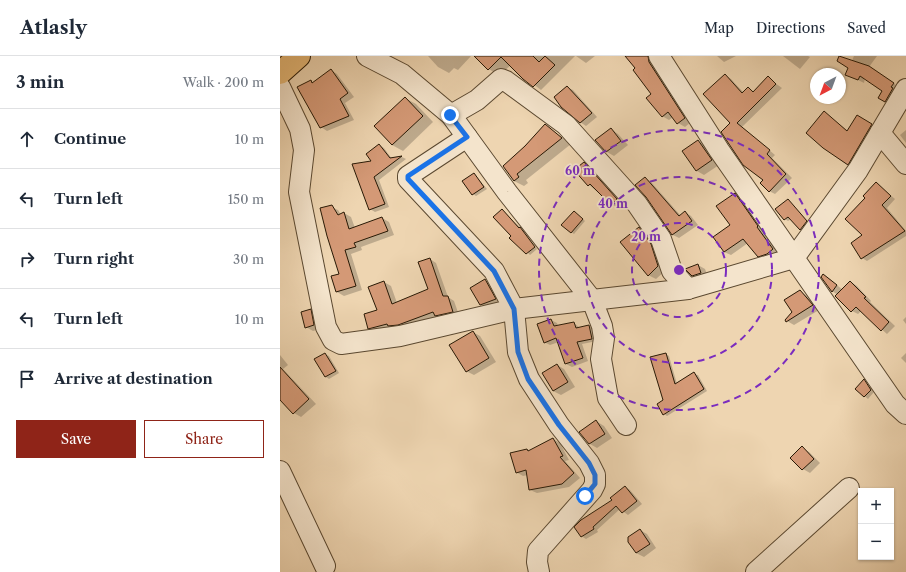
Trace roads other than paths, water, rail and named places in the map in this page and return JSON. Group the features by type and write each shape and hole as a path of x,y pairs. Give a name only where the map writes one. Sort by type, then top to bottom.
{"main road":[{"path":"280,73 299,56"}],"street":[{"path":"367,56 402,74 450,115 506,192 592,300 602,326 604,338 601,359 608,398 626,425"},
{"path":"660,56 719,150 895,404 906,414"},
{"path":"450,115 477,100 497,82 502,79 506,81 566,125 637,204 661,240 672,271 688,289"},
{"path":"280,87 300,129 304,150 299,192 326,327 333,340 341,344 400,336 514,309 688,289 794,258 858,170 906,89"},
{"path":"880,133 906,164"},
{"path":"467,137 408,176 408,179 494,271 514,309 518,352 528,379 559,425 589,463 595,475 595,484 592,490 538,551 539,572"},
{"path":"280,471 325,566"},
{"path":"756,572 849,488"}]}
